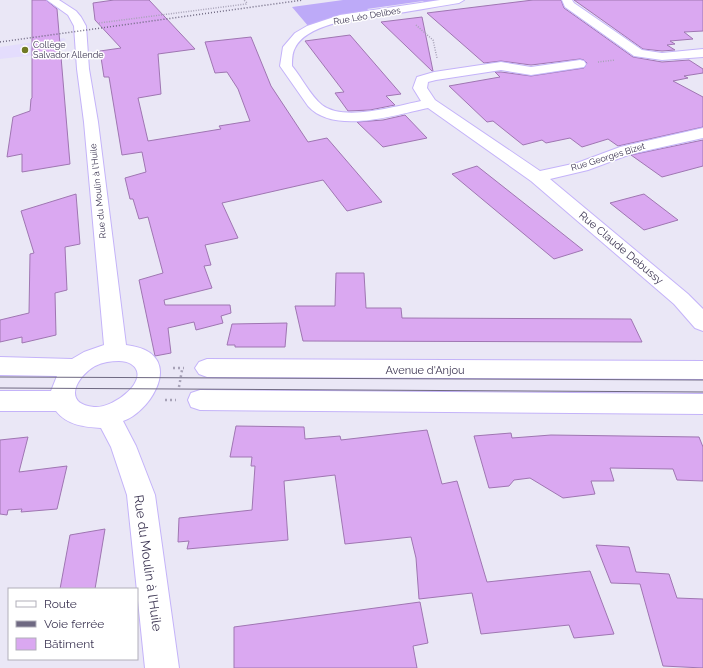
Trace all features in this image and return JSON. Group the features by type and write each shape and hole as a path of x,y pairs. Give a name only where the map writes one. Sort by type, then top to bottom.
{"street":[{"path":"52,0 76,17 80,28"},
{"name":"Rue Léo Delibes","path":"430,103 354,118 329,116 317,108 286,66 287,54 290,46 302,34 318,25 346,17 459,0"},
{"path":"567,0 569,5 638,53 650,57 661,57 703,53"},
{"name":"Rue du Moulin à l'Huile","path":"80,28 83,69 91,122 116,352"},
{"path":"537,176 430,103 420,88 422,80 434,76 501,66 531,71 580,64"},
{"name":"Rue Georges Bizet","path":"537,176 582,167 626,150 703,133"},
{"name":"Rue Claude Debussy","path":"537,176 681,299 703,323"},
{"path":"116,352 133,355 143,361 147,367 149,373 148,381 141,396 126,409 107,416 96,418 80,416 70,409 62,396 65,384 76,368 94,357 116,352"},
{"path":"0,366 76,368"},
{"name":"Avenue d'Anjou","path":"207,368 703,370"},
{"path":"200,400 703,404"},
{"path":"0,401 64,401"},
{"name":"Rue du Moulin à l'Huile","path":"107,416 123,446 141,495 162,668"}],"path":[{"path":"80,28 247,3 244,0"},
{"path":"400,10 433,40 439,71 445,75"},
{"path":"147,367 207,368"}],"shaded area":[{"path":"343,0 446,0 425,3 423,1 367,9 370,11 309,27 292,7"},
{"name":"Collège Salvador Allende","path":"64,38 66,40 50,45 52,53 0,59 0,47"}],"building":[{"path":"32,0 46,0 57,9 70,164 22,172 22,154 7,157 13,117 30,111 32,98"},
{"path":"114,0 149,0 195,49 158,54 161,94 138,98 148,141 221,129 219,126 250,121 238,89 227,72 215,73 205,42 251,37 271,86 308,142 327,138 382,202 347,211 323,180 222,203 238,238 205,245 211,265 204,266 212,288 164,300 165,305 230,305 231,313 221,316 223,323 196,330 194,322 168,328 171,353 155,356 139,280 163,273 148,217 139,219 133,199 130,199 125,178 146,172 142,152 122,155 109,77 104,77 100,51 121,48 95,20 93,3"},
{"path":"533,0 561,0 564,8 633,57 662,62 689,60 703,69 703,73 684,76 688,78 673,81 703,97 703,127 618,146 608,139 582,147 570,138 546,143 542,140 523,145 493,121 487,122 449,86 500,77 495,72 531,76 584,68 587,63 580,59 531,65 501,61 484,63 427,13"},
{"path":"574,0 703,0 703,31 684,32 693,39 670,41 675,44 667,45 675,50 662,51 643,49"},
{"path":"422,17 433,71 381,22"},
{"path":"350,35 401,94 386,96 395,105 370,110 348,111 335,93 344,92 305,41"},
{"path":"405,115 427,138 383,147 357,122 383,120"},
{"path":"703,140 703,166 662,177 631,155"},
{"path":"477,166 583,250 554,259 452,174"},
{"path":"76,194 80,244 65,247 67,290 55,293 56,335 22,343 22,337 0,342 0,320 29,313 30,254 34,253 21,211"},
{"path":"644,194 678,220 644,230 610,203"},
{"path":"336,273 364,273 366,308 401,308 402,318 631,319 642,342 303,341 295,306 335,306"},
{"path":"287,323 285,347 235,347 235,345 227,345 232,324"},
{"path":"236,426 304,427 305,439 340,436 341,440 427,430 442,484 457,481 487,582 590,571 614,634 574,638 569,625 481,634 472,593 419,599 416,558 411,537 345,544 335,475 284,481 288,540 187,549 189,541 178,542 179,518 252,510 255,466 251,466 252,457 230,457"},
{"path":"511,433 512,438 551,435 699,437 703,447 703,481 677,480 673,469 610,468 614,481 591,481 595,494 563,498 530,478 514,480 509,486 489,488 474,436"},
{"path":"28,437 19,472 67,466 57,509 21,512 22,509 8,510 7,515 0,514 0,440"},
{"path":"105,529 95,588 60,588 70,535"},
{"path":"596,545 629,547 636,572 669,574 677,598 703,599 703,668 663,666 640,584 611,583"},
{"path":"420,602 428,643 413,646 417,668 234,668 234,627"}],"tram line":[{"path":"0,377 703,380"},
{"path":"0,388 703,392"}],"railway":[{"path":"0,42 303,0"}],"place":[{"name":"Collège Salvador Allende","path":"25,50"}]}
